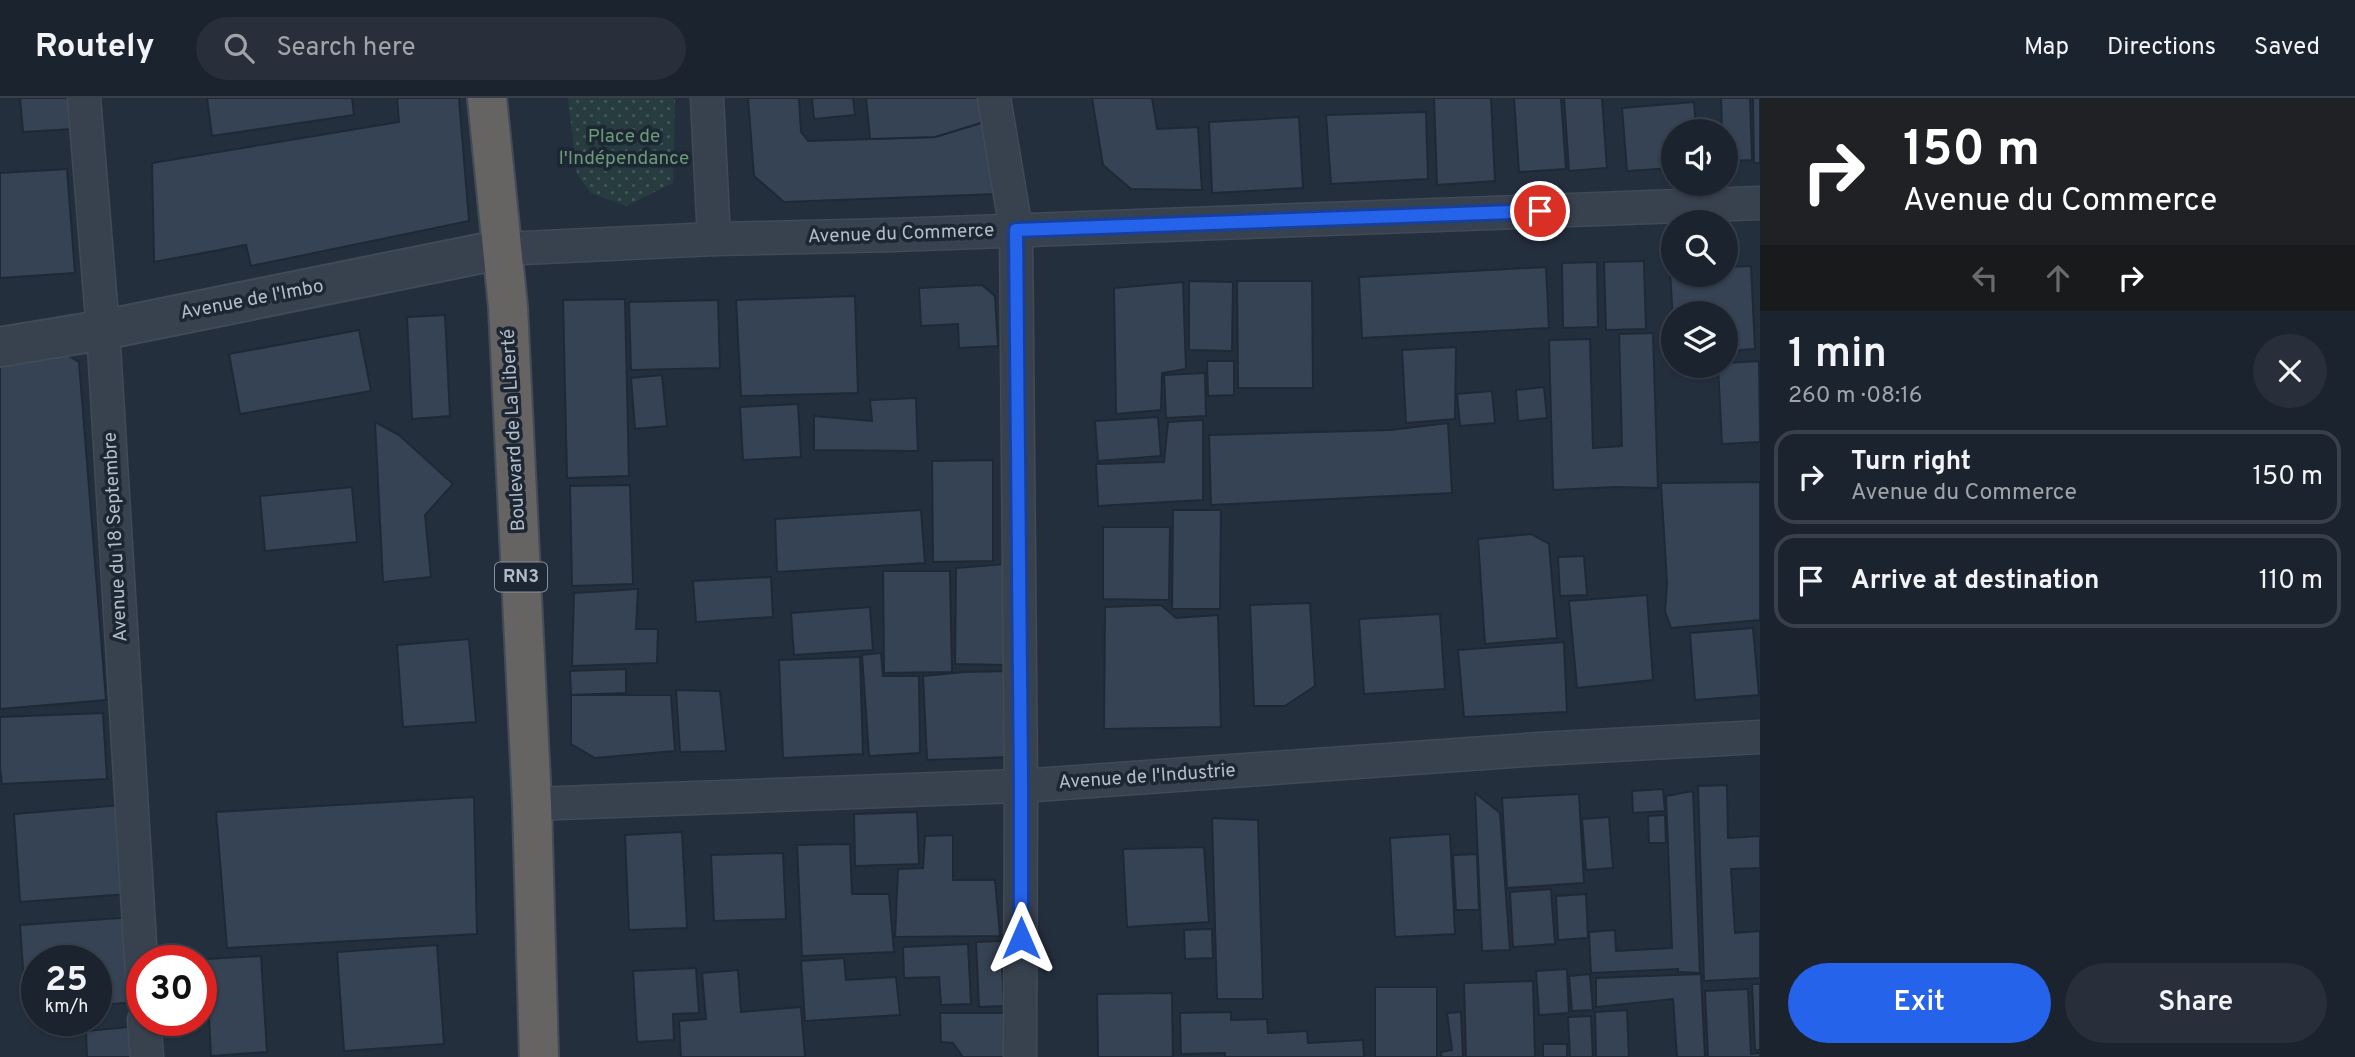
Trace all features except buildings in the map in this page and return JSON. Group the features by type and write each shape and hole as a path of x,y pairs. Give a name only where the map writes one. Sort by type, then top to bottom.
{"highway":[{"name":"Boulevard de La Liberté","path":"487,98 508,307 532,804 539,1057"}],"street":[{"name":"Avenue du 18 Septembre","path":"84,98 103,330 140,945"},
{"path":"707,98 713,239"},
{"path":"994,98 1016,230 1021,786 1020,1057"},
{"name":"Avenue du Commerce","path":"503,249 713,239 1760,203"},
{"name":"Avenue de l'Imbo","path":"0,346 103,330 503,249"},
{"name":"Avenue de l'Industrie","path":"532,804 1021,786 1526,750 1760,737"},
{"path":"145,1036 146,1057"}],"green space":[{"name":"Place de l'Indépendance","path":"568,98 675,98 673,183 626,206 591,193 577,174"}],"route":[{"path":"1021,938 1016,230 1540,211"}]}
